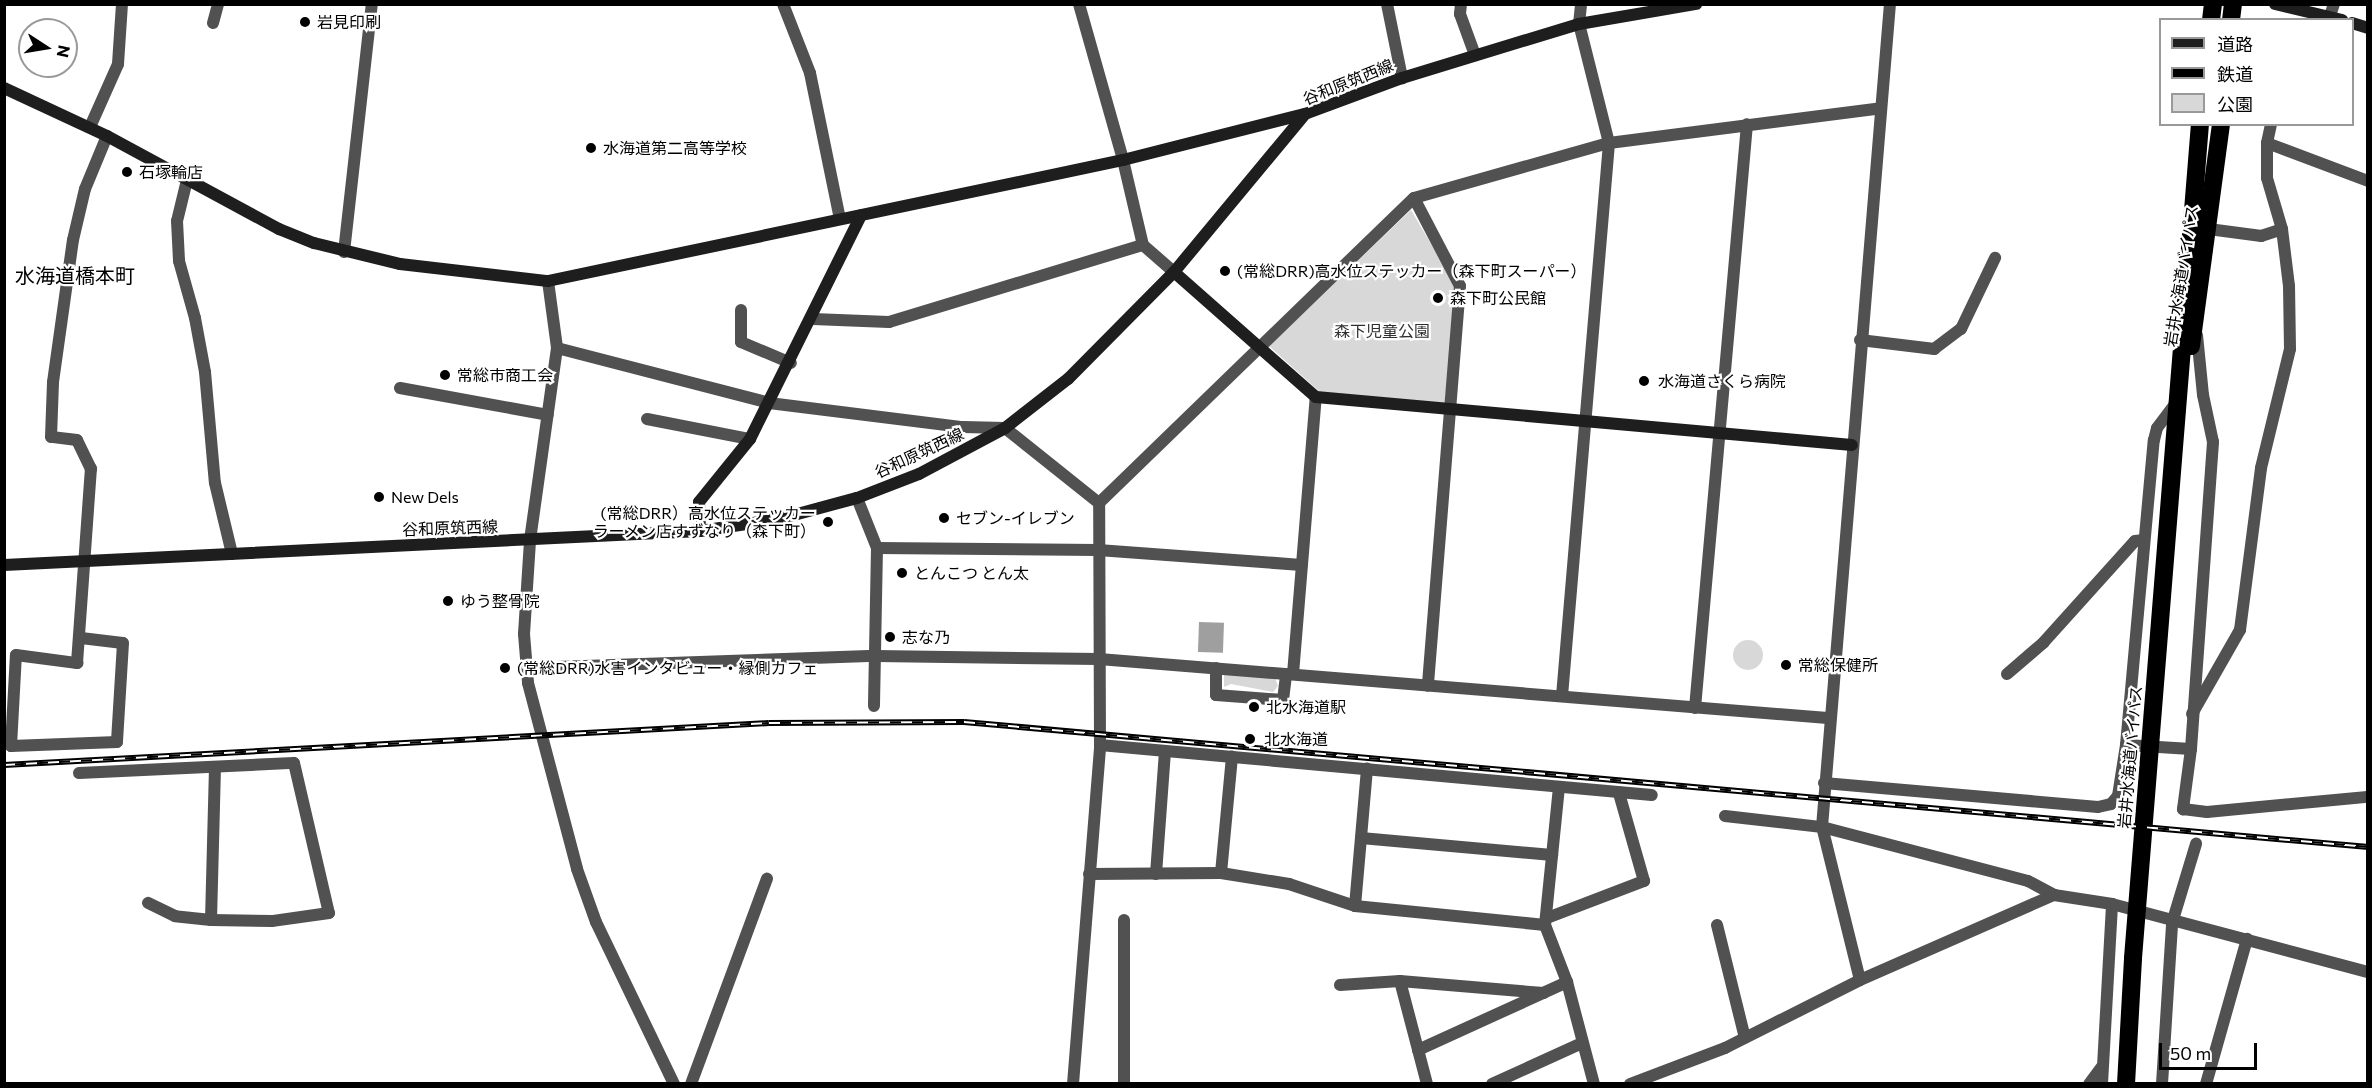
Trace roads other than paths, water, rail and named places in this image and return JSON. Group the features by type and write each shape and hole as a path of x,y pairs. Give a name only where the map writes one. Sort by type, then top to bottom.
{"highway":[{"name":"岩井水海道バイパス","path":"2126,1083 2190,226 2200,126"},
{"name":"岩井水海道バイパス","path":"2176,433 2198,306 2221,126"}],"street":[{"path":"90,127 118,64 122,4"},
{"path":"213,22 218,4"},
{"path":"344,252 372,4"},
{"path":"783,4 810,74 840,219"},
{"path":"1079,4 1123,160 1143,245 1259,350 1316,397 1852,444"},
{"path":"1387,4 1402,78"},
{"path":"1461,4 1460,14 1475,55"},
{"path":"1562,696 1609,143 1579,24 1581,4"},
{"name":"谷和原筑西線","path":"4,565 700,531 779,519 857,498 919,474 1005,429 1098,353 1174,272 1305,114 1402,78 1579,24 1696,4"},
{"path":"1860,980 1822,827 1828,718 1890,4"},
{"path":"2275,4 2309,15 2335,13"},
{"path":"4,88 90,127 279,229 344,252 423,267 548,281 1123,160 1305,114"},
{"path":"1073,1083 1100,745 1099,503 1414,198 1609,143 1881,108"},
{"path":"1695,708 1747,124"},
{"path":"2192,714 2230,651 2245,610 2261,468 2290,349 2289,286 2282,229 2267,178 2266,143 2270,126"},
{"path":"81,639 123,643 117,742 11,746 16,655 77,663 81,639 91,469 77,440 51,437 53,382 75,230 85,189 107,136"},
{"path":"2266,143 2367,181"},
{"path":"187,180 177,221 179,261 197,328 215,483 232,554"},
{"path":"1414,198 1460,286 1428,686"},
{"path":"700,531 699,502 750,439 813,319 861,215"},
{"path":"2190,226 2261,236 2282,229"},
{"path":"813,319 889,322 1143,245"},
{"path":"1860,340 1934,348 1961,329 1995,258"},
{"path":"548,281 557,348 530,541 524,634 527,668 577,869 596,922 674,1083"},
{"path":"2198,306 2198,354 2213,442 2191,749 2183,809 2206,812 2367,796"},
{"path":"741,310 741,342 791,363"},
{"path":"557,348 769,403 963,427 1005,429 1099,503"},
{"path":"400,388 548,415"},
{"path":"1216,668 1216,695 1283,700 1290,674 1316,397"},
{"path":"1824,783 2098,807 2111,804 2118,796 2126,745 2154,440 2157,428 2178,399"},
{"path":"647,419 750,439"},
{"path":"857,498 878,548 874,706"},
{"path":"2007,674 2043,643 2135,541 2144,540"},
{"path":"878,548 1098,550 1301,565"},
{"path":"527,668 876,656 1099,659 1828,718"},
{"path":"1100,745 1652,795"},
{"path":"2126,745 2191,749"},
{"path":"1156,874 1165,751"},
{"path":"1221,873 1232,757"},
{"path":"79,773 294,763 329,913 272,921 212,920 176,916 148,903"},
{"path":"212,920 215,768"},
{"path":"1355,906 1367,769"},
{"path":"1559,787 1546,921 1567,982 1594,1083"},
{"path":"1089,874 1221,873 1289,884 1355,906 1546,921 1644,881 1619,793"},
{"path":"1725,816 1822,827 2028,881 2054,895 2112,904 2172,923 2247,939 2367,972"},
{"path":"1361,838 1552,855"},
{"path":"2162,1083 2172,923 2196,844"},
{"path":"691,1083 767,879"},
{"path":"1630,1083 1745,1038 1860,980 2054,895"},
{"path":"2102,1083 2112,904"},
{"path":"1124,920 1124,1083"},
{"path":"1717,925 1745,1038"},
{"path":"2206,1083 2247,939"},
{"path":"1340,985 1400,981 1543,993"},
{"path":"1400,981 1427,1083"},
{"path":"1418,1050 1567,982"},
{"path":"1492,1083 1582,1043"},
{"path":"2089,1083 2102,1067"}],"railway":[{"path":"4,765 769,723 964,722 2368,847"}],"place":[{"name":"岩見印刷","path":"305,22"},
{"name":"水海道第二高等学校","path":"591,148"},
{"name":"石塚輪店","path":"127,172"},
{"name":"(常総DRR)高水位ステッカー（森下町スーパー）","path":"1225,271"},
{"name":"森下町公民館","path":"1438,298"},
{"name":"常総市商工会","path":"445,375"},
{"name":"水海道さくら病院","path":"1644,381"},
{"name":"New Dels","path":"379,497"},
{"name":"セブン-イレブン","path":"944,518"},
{"name":"(常総DRR）高水位ステッカー ラーメン店すずなり（森下町）","path":"828,522"},
{"name":"とんこつ とん太","path":"902,573"},
{"name":"ゆう整骨院","path":"448,601"},
{"name":"志な乃","path":"890,637"},
{"name":"常総保健所","path":"1786,665"},
{"name":"(常総DRR)水害インタビュー・縁側カフェ","path":"505,668"},
{"name":"北水海道駅","path":"1254,707"},
{"name":"北水海道","path":"1250,739"}],"district":[{"name":"水海道橋本町","path":"75,275"}],"park label":[{"name":"森下児童公園","path":"1382,331"}]}
